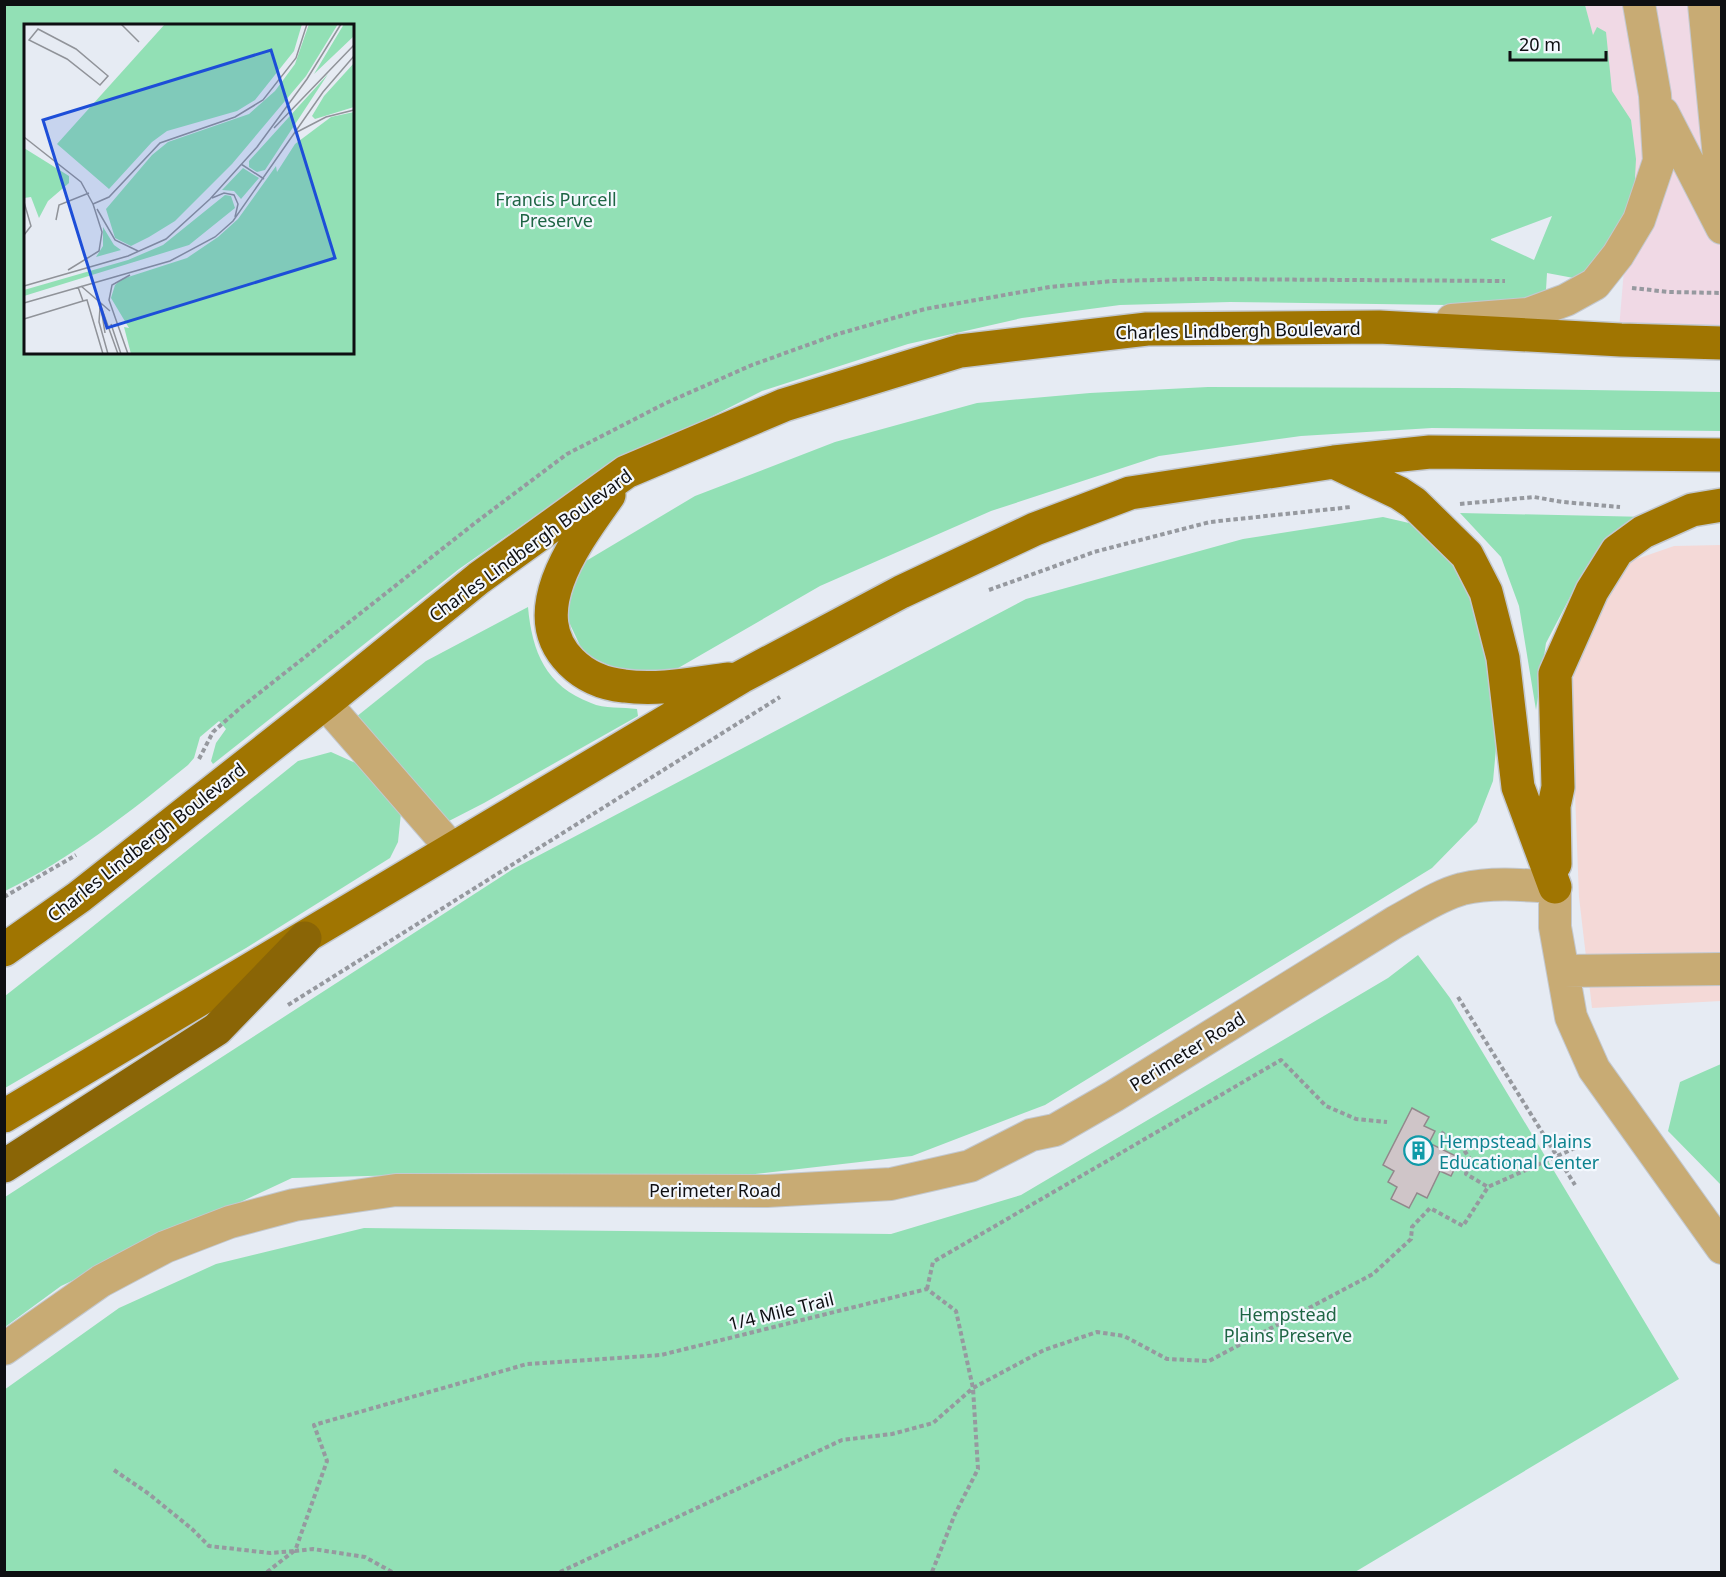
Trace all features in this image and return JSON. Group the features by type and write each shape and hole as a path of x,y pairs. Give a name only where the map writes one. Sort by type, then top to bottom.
{"highway":[{"path":"4,1166 217,1029 305,938"}],"main road":[{"name":"Charles Lindbergh Boulevard","path":"4,950 79,897 479,578 626,472 784,405 960,351 1147,329 1379,327 1722,343"},
{"path":"4,1116 741,677 901,592 1035,529 1130,493 1334,462 1430,452 1722,455"},
{"path":"1334,462 1399,493 1414,503 1467,555 1486,592 1503,658 1518,787 1556,887"},
{"path":"626,472 578,539 557,585 550,611 555,636 563,654 582,673 603,682 626,687 678,685 741,677"},
{"path":"1556,887 1554,806 1558,787 1555,674 1592,591 1617,551 1643,532 1670,519 1692,510 1722,505"}],"street":[{"path":"1379,327 1528,314 1566,300 1595,284 1618,255 1640,220 1659,161 1655,95 1639,4"},
{"path":"1684,4 1721,163"},
{"path":"1704,4 1721,163"},
{"path":"1722,90 1722,206"},
{"path":"1655,95 1681,152 1722,228"},
{"path":"325,703 452,849"},
{"path":"1556,887 1555,927 1571,1017 1594,1068 1722,1248"},
{"name":"Perimeter Road","path":"4,1349 101,1281 165,1247 230,1222 294,1205 396,1190 767,1191 891,1184 970,1166 1031,1135 1055,1130 1104,1102 1395,922 1556,887"},
{"path":"1563,972 1722,969"}],"path":[{"path":"196,767 213,732 239,709 475,523 567,454 666,403 763,361 838,334 925,309 1050,287 1112,281 1199,279 1513,281"},
{"path":"1595,284 1669,292 1722,293"},
{"path":"1414,503 1450,505 1534,497 1563,502 1663,511 1670,519"},
{"path":"982,592 1094,552 1210,522 1354,507"},
{"path":"288,1006 786,693"},
{"path":"4,897 78,854"},
{"path":"1458,997 1575,1185"},
{"path":"932,1572 955,1514 978,1469 973,1388 956,1311 927,1288 933,1262 1281,1060 1326,1106 1356,1119 1387,1122"},
{"path":"1441,1132 1464,1150 1470,1159 1466,1174 1488,1187"},
{"path":"560,1572 842,1440 892,1434 933,1423 973,1388 1044,1350 1097,1332 1124,1336 1167,1359 1209,1361 1374,1274 1411,1239 1412,1227 1430,1208 1463,1226 1488,1187 1584,1144"},
{"name":"1/4 Mile Trail","path":"295,1551 327,1461 314,1425 527,1365 661,1355 927,1288"},
{"path":"114,1470 149,1494 209,1546 270,1552 314,1549 365,1557 392,1572"},
{"path":"267,1572 295,1551"}],"shaded area":[{"path":"1585,5 1721,5 1721,331 1619,329 1631,187"},
{"path":"1721,545 1721,1001 1592,1008 1579,897 1571,689 1585,626 1628,562 1674,546"}],"green space":[{"name":"Francis Purcell Preserve","path":"4,5 1585,5 1593,35 1597,27 1606,32 1612,91 1631,120 1636,159 1634,197 1610,244 1579,279 1547,273 1546,290 1552,293 1518,306 1230,302 1120,305 1022,318 908,344 762,391 590,478 459,569 213,764 211,761 216,743 226,729 219,721 200,737 194,758 188,765 122,817 77,849 5,891","holes":["1552,216 1534,260 1491,240 1491,239"]},
{"path":"1208,387 1721,392 1721,431 1432,428 1301,436 1159,456 991,511 820,586 673,671 626,673 584,654 568,620 570,589 586,561 695,496 835,442 977,403 1090,393"},
{"path":"1460,513 1649,517 1614,542 1580,578 1546,643 1536,710 1519,606 1501,557"},
{"path":"1383,517 1422,526 1459,560 1480,603 1497,738 1493,781 1477,822 1432,868 1045,1105 912,1156 729,1177 482,1173 292,1178 61,1286 5,1327 5,1197 513,869 1026,599 1243,539"},
{"path":"528,607 533,639 544,666 552,677 576,696 591,703 637,709 638,716 447,822 356,717 426,661"},
{"path":"331,752 360,765 401,813 398,842 390,858 246,948 5,1088 5,996 298,761"},
{"name":"Hempstead Plains Preserve","path":"1418,955 1450,998 1679,1379 1355,1572 5,1572 4,1390 119,1308 216,1264 364,1228 891,1234 1021,1195 1388,978"},
{"path":"1721,1064 1721,1185 1668,1131 1680,1082"}],"building":[{"name":"Hempstead Plains Educational Center","path":"1412,1108 1429,1117 1424,1126 1435,1131 1429,1143 1460,1158 1451,1176 1440,1171 1427,1198 1417,1193 1409,1208 1391,1199 1397,1187 1388,1182 1394,1171 1383,1165"}],"place":[{"name":"Hempstead Plains Educational Center","path":"1418,1151"}]}
